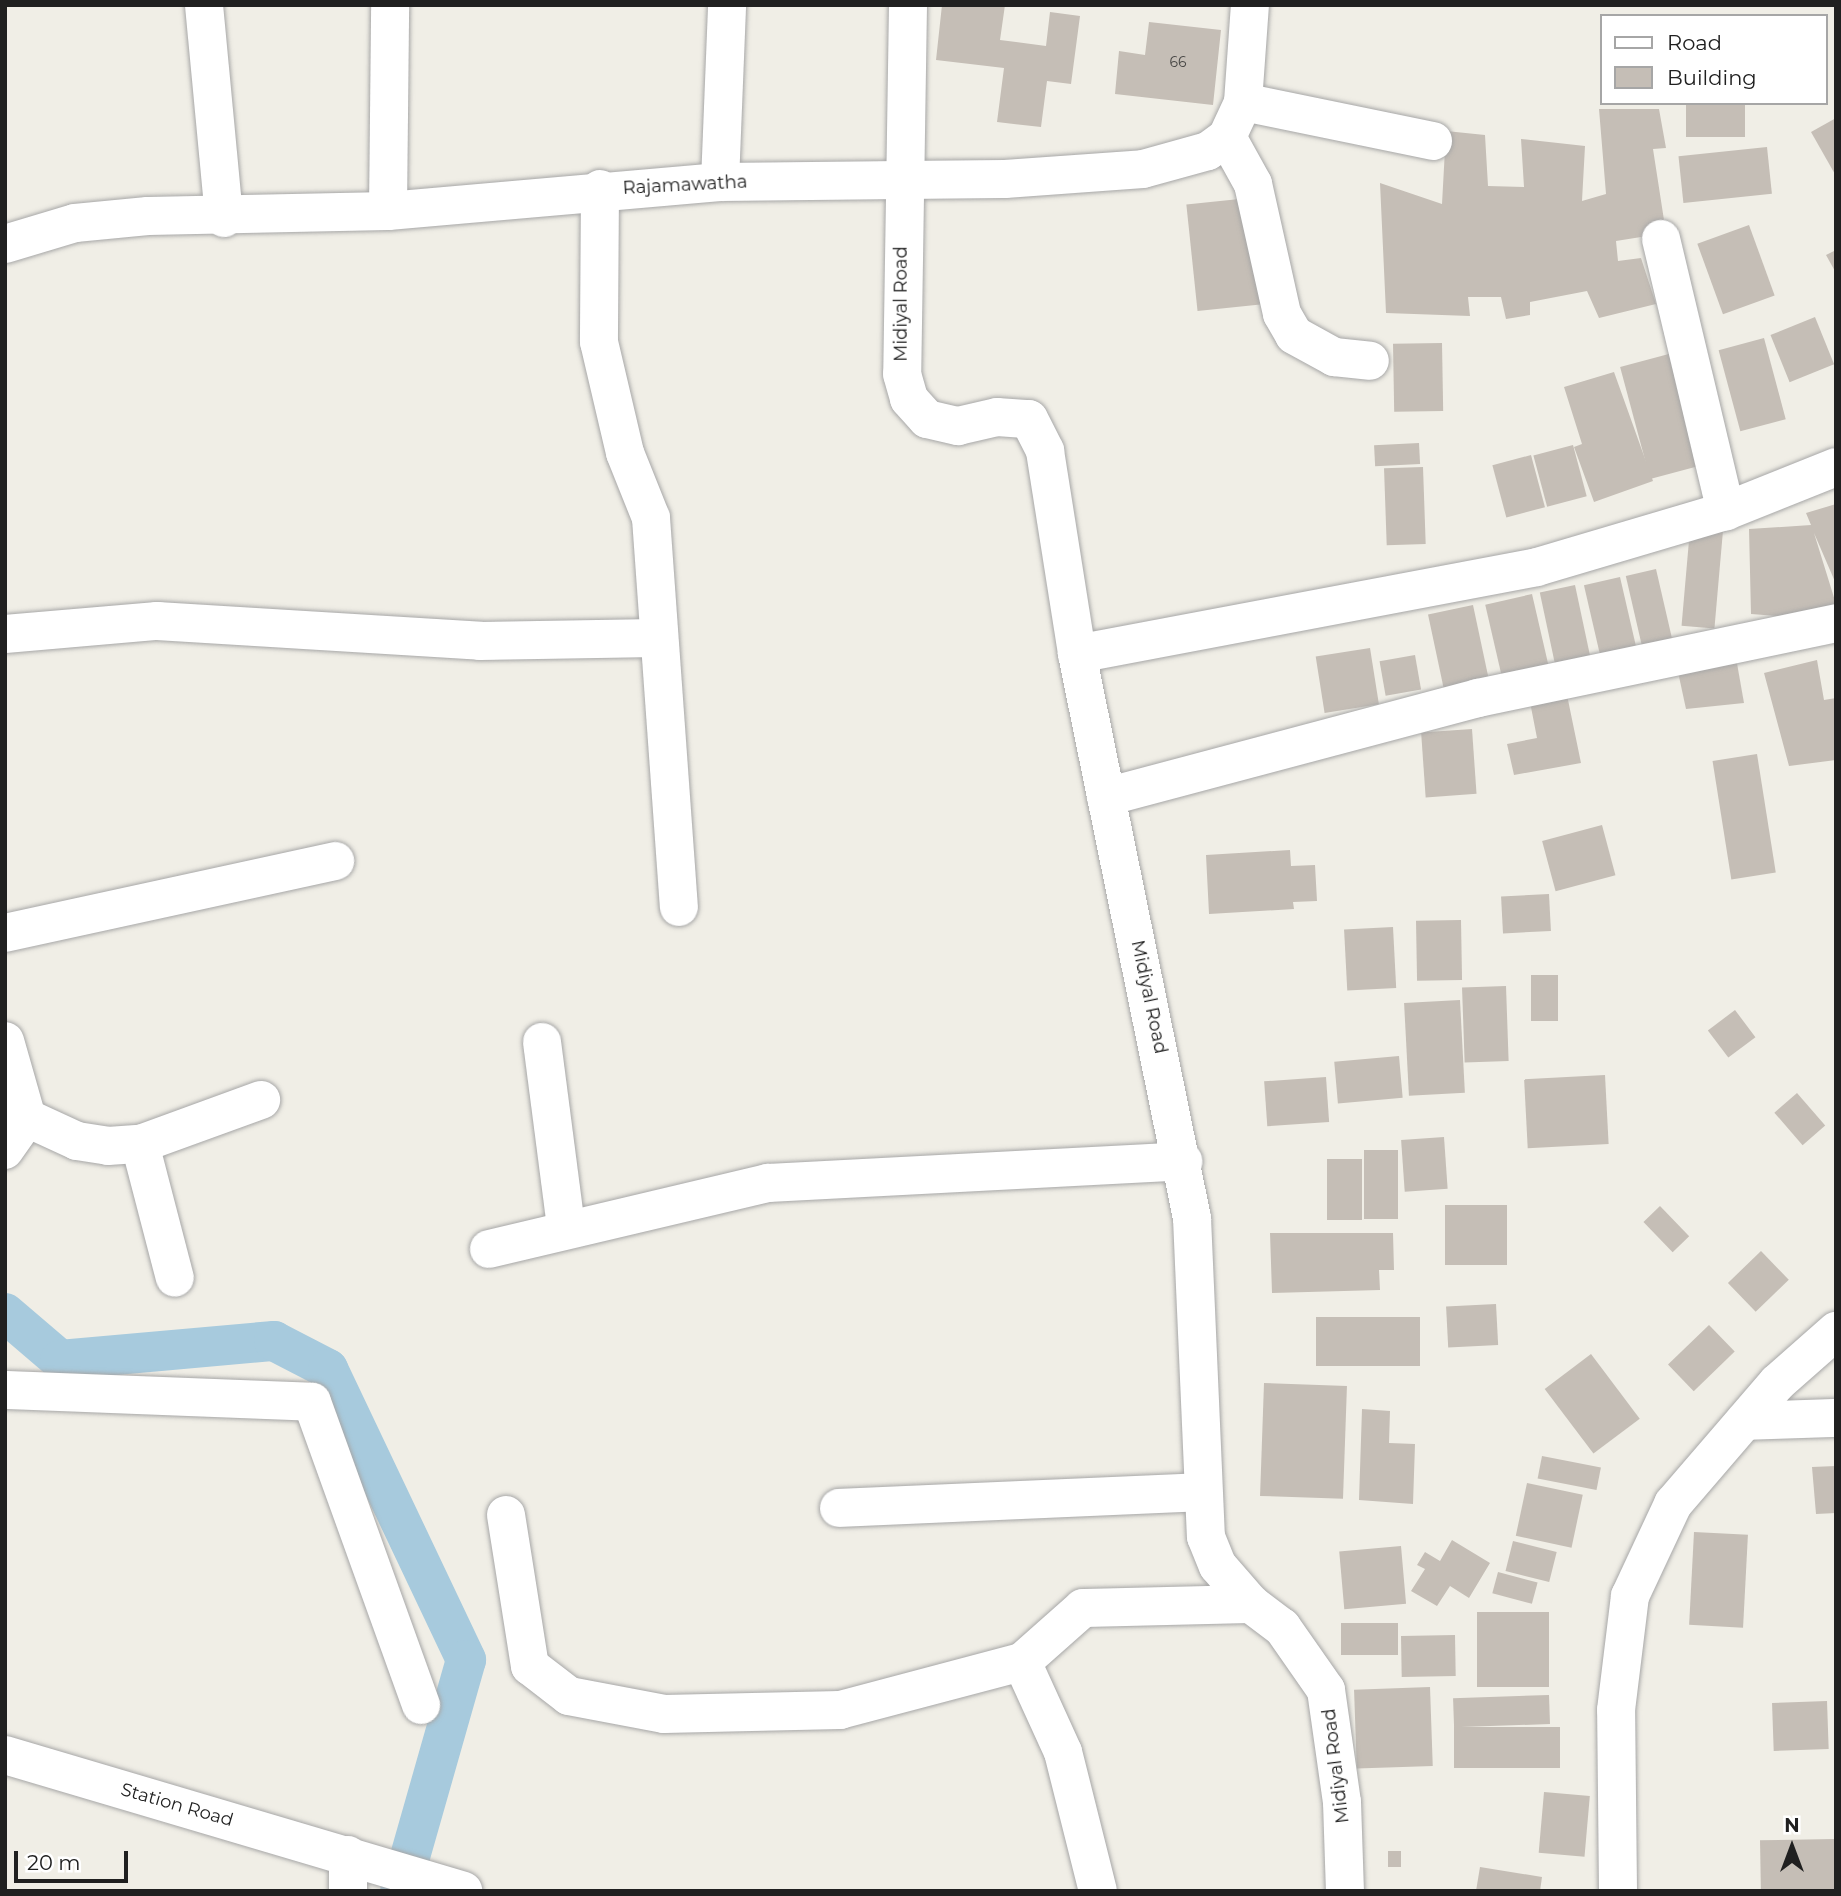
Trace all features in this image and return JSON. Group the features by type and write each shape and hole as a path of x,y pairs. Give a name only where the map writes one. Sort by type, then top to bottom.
{"street":[{"path":"204,5 225,218"},
{"path":"388,211 390,5"},
{"path":"720,183 727,5"},
{"path":"901,178 908,5"},
{"path":"1250,5 1243,102 1227,137 1254,184 1282,314 1294,335 1334,357 1370,360"},
{"path":"1243,102 1433,141"},
{"name":"Rajamawatha","path":"5,244 87,222 388,211 600,189 901,178 1005,179 1143,169 1208,151 1227,137"},
{"name":"Midiyal Road","path":"901,178 902,374 909,399 927,419 958,426 997,417 1029,419 1045,451 1077,654 1183,1161 1200,1322 1206,1537 1218,1566 1251,1604 1282,1627 1326,1690 1342,1802 1345,1891"},
{"path":"600,189 599,342 625,453 651,518 657,638 679,907"},
{"path":"1661,239 1726,511"},
{"path":"1077,654 1537,568 1726,511 1836,467"},
{"path":"5,634 157,621 480,641 657,638"},
{"path":"1106,797 1478,698 1836,623"},
{"path":"5,933 335,862"},
{"path":"5,1041 27,1118 77,1141 140,1144 261,1100"},
{"path":"542,1042 566,1228"},
{"path":"5,1150 27,1118"},
{"path":"140,1144 175,1278"},
{"path":"489,1249 566,1228 768,1182 1183,1161"},
{"path":"1618,1891 1616,1710 1630,1596 1673,1503 1745,1421 1836,1331"},
{"path":"5,1390 312,1402 421,1705"},
{"path":"1745,1421 1836,1418"},
{"path":"839,1508 1203,1492"},
{"path":"506,1515 530,1666 569,1696 664,1714 840,1710 1022,1661 1083,1608 1251,1604"},
{"path":"1022,1661 1063,1752 1098,1891"},
{"name":"Station Road","path":"5,1755 348,1873 463,1891"}],"building":[{"path":"942,5 1005,5 1000,40 1046,46 1050,12 1080,16 1071,84 1047,81 1041,127 997,122 1004,68 936,60"},
{"path":"1149,22 1221,30 1213,105 1115,94 1119,51 1145,55"},
{"path":"1686,105 1745,105 1745,137 1686,137"},
{"path":"1599,109 1659,109 1666,148 1653,149 1666,233 1616,241 1618,261 1641,258 1656,304 1599,318 1587,291 1530,302 1530,315 1506,319 1501,297 1468,297 1470,316 1386,313 1380,183 1442,204 1446,131 1485,135 1488,186 1524,187 1521,139 1585,146 1582,201 1606,194"},
{"path":"1836,118 1836,176 1811,132"},
{"path":"1767,147 1772,194 1683,203 1678,156"},
{"path":"1249,198 1260,304 1198,311 1186,205"},
{"path":"1749,225 1775,295 1723,314 1697,244"},
{"path":"1836,250 1836,273 1826,255"},
{"path":"1815,317 1834,364 1790,382 1770,335"},
{"path":"1764,338 1786,419 1740,431 1719,350"},
{"path":"1442,343 1443,411 1394,412 1393,344"},
{"path":"1680,351 1710,463 1650,479 1620,367"},
{"path":"1614,372 1653,481 1594,502 1574,447 1582,444 1564,387"},
{"path":"1419,443 1420,464 1375,466 1374,445"},
{"path":"1573,445 1587,496 1547,507 1533,456"},
{"path":"1531,455 1545,507 1506,518 1492,465"},
{"path":"1423,467 1426,544 1387,545 1384,468"},
{"path":"1836,504 1836,584 1814,533 1836,604 1789,617 1751,614 1749,529 1811,525 1806,513"},
{"path":"1690,529 1723,532 1714,629 1682,626"},
{"path":"1656,569 1674,647 1644,654 1626,576"},
{"path":"1620,577 1638,653 1601,661 1584,585"},
{"path":"1575,585 1592,663 1556,671 1540,592"},
{"path":"1532,594 1549,669 1503,680 1485,605"},
{"path":"1473,605 1489,682 1444,692 1428,615"},
{"path":"1370,648 1379,704 1325,713 1316,657"},
{"path":"1735,652 1744,703 1686,709 1675,658"},
{"path":"1415,655 1421,689 1386,696 1380,661"},
{"path":"1817,660 1824,700 1836,698 1836,760 1789,766 1764,673"},
{"path":"1567,695 1581,763 1514,775 1507,744 1537,738 1530,702"},
{"path":"1472,729 1477,794 1426,797 1421,733"},
{"path":"1757,754 1776,873 1731,880 1713,761"},
{"path":"1602,825 1615,875 1556,891 1542,841"},
{"path":"1290,850 1291,866 1315,865 1317,901 1293,902 1294,909 1209,914 1206,855"},
{"path":"1549,894 1551,931 1503,933 1501,897"},
{"path":"1461,920 1462,980 1417,981 1416,921"},
{"path":"1393,927 1396,988 1347,990 1344,930"},
{"path":"1531,975 1558,975 1558,1021 1531,1021"},
{"path":"1506,986 1509,1061 1465,1062 1462,988"},
{"path":"1460,1000 1465,1093 1409,1096 1404,1003"},
{"path":"1735,1010 1755,1037 1728,1058 1708,1030"},
{"path":"1399,1056 1403,1098 1338,1104 1334,1062"},
{"path":"1605,1075 1609,1144 1528,1148 1524,1079"},
{"path":"1326,1077 1329,1122 1267,1126 1264,1081"},
{"path":"1797,1093 1825,1125 1803,1145 1774,1113"},
{"path":"1444,1137 1448,1189 1405,1192 1401,1140"},
{"path":"1364,1150 1398,1150 1398,1219 1364,1219"},
{"path":"1327,1159 1362,1159 1362,1220 1327,1220"},
{"path":"1445,1205 1507,1205 1507,1265 1445,1265"},
{"path":"1660,1206 1689,1236 1673,1252 1643,1222"},
{"path":"1270,1233 1393,1233 1394,1270 1379,1270 1380,1290 1272,1293"},
{"path":"1761,1251 1789,1280 1756,1312 1728,1283"},
{"path":"1496,1304 1498,1345 1448,1348 1446,1307"},
{"path":"1316,1317 1420,1317 1420,1366 1316,1366"},
{"path":"1709,1325 1735,1352 1694,1391 1668,1365"},
{"path":"1591,1354 1640,1419 1593,1454 1545,1389"},
{"path":"1264,1383 1347,1386 1343,1499 1260,1496"},
{"path":"1362,1409 1390,1411 1389,1443 1415,1444 1413,1504 1359,1500"},
{"path":"1542,1456 1601,1467 1597,1490 1538,1479"},
{"path":"1836,1466 1836,1513 1816,1514 1812,1467"},
{"path":"1527,1483 1583,1495 1572,1548 1516,1536"},
{"path":"1694,1532 1748,1535 1743,1628 1689,1625"},
{"path":"1452,1540 1490,1563 1469,1598 1450,1586 1437,1606 1411,1591 1425,1569 1417,1565 1425,1552 1440,1561"},
{"path":"1513,1541 1557,1552 1549,1582 1506,1571"},
{"path":"1401,1546 1406,1604 1344,1609 1339,1551"},
{"path":"1498,1572 1538,1583 1532,1604 1492,1593"},
{"path":"1477,1612 1549,1612 1549,1687 1477,1687"},
{"path":"1341,1623 1398,1623 1398,1655 1341,1655"},
{"path":"1455,1635 1456,1676 1402,1677 1401,1636"},
{"path":"1430,1687 1433,1766 1357,1769 1354,1690"},
{"path":"1549,1695 1550,1724 1454,1727 1453,1698"},
{"path":"1827,1701 1829,1749 1774,1751 1772,1703"},
{"path":"1454,1727 1560,1727 1560,1768 1454,1768"},
{"path":"1544,1792 1590,1796 1585,1857 1539,1853"},
{"path":"1834,1839 1835,1891 1761,1891 1760,1840"},
{"path":"1388,1851 1401,1851 1401,1867 1388,1867"},
{"path":"1480,1867 1542,1877 1540,1891 1476,1891"}],"waterway":[{"path":"5,1313 60,1360 274,1341 328,1369 466,1660 400,1891"}]}
